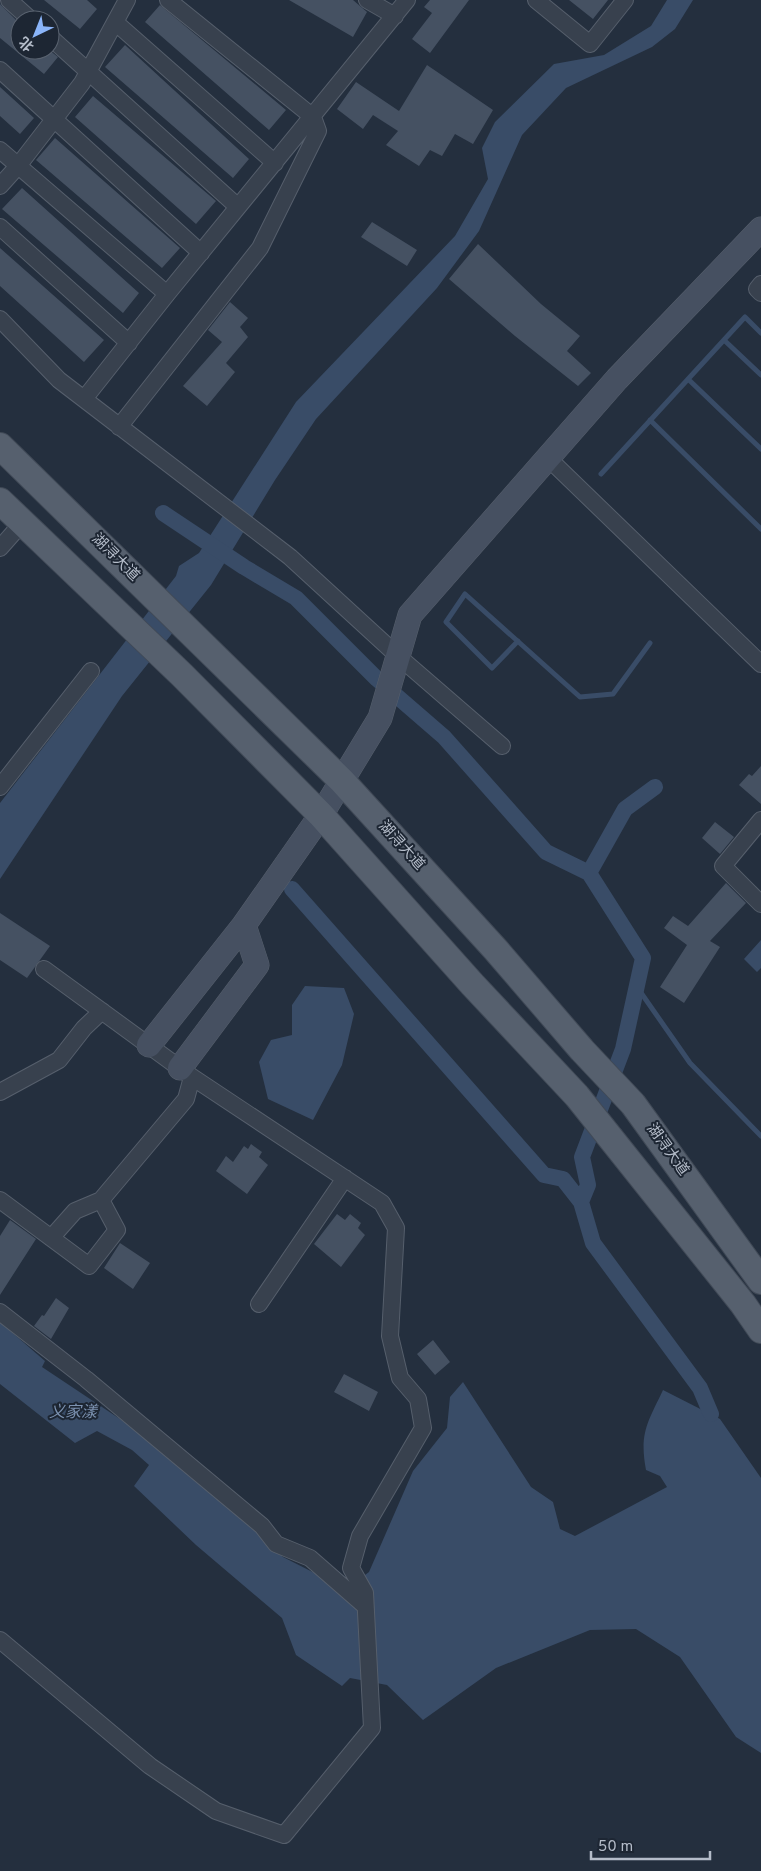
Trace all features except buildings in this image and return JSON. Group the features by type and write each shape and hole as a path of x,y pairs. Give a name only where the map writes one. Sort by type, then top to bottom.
{"main road":[{"name":"湖浔大道","path":"0,446 342,781 496,950 582,1050 633,1104 761,1281"},
{"path":"0,501 182,675 321,815 472,984 576,1096 744,1304 761,1330"}],"street":[{"path":"9,0 20,10"},
{"path":"0,186 18,166 82,83 127,0"},
{"path":"119,427 260,248 318,131 312,116 168,0"},
{"path":"367,0 395,16"},
{"path":"84,399 408,0"},
{"path":"536,0 590,44 625,0"},
{"path":"115,22 275,163"},
{"path":"60,46 238,207"},
{"path":"0,70 201,253"},
{"path":"0,150 168,294"},
{"path":"0,227 129,343"},
{"path":"149,1045 244,925 321,815 342,781 380,718 410,615 617,379 761,229"},
{"path":"761,284 756,289 761,293"},
{"path":"0,319 59,380 290,557 398,656 502,746"},
{"path":"548,458 761,664"},
{"path":"0,548 23,522"},
{"path":"0,787 92,671"},
{"path":"761,820 723,866 761,904"},
{"path":"51,1238 75,1211 101,1200 186,1099 186,1073 257,965 244,925"},
{"path":"0,1640 150,1766 216,1811 284,1836 372,1728 365,1593 351,1568 360,1536 423,1428 418,1398 400,1378 390,1336 396,1228 382,1203 186,1073 44,969"},
{"path":"0,1092 59,1060 84,1028 102,1011"},
{"path":"259,1304 345,1178"},
{"path":"0,1200 89,1266 117,1230 101,1200"},
{"path":"0,1312 86,1379 255,1520 276,1544 310,1558 365,1606"}],"water":[{"path":"667,0 693,0 675,29 652,47 566,88 522,135 479,231 437,288 316,419 275,480 211,585 122,696 0,879 0,803 176,576 179,566 199,553 296,402 455,236 488,179 482,148 495,122 554,64 604,55 651,26"},
{"path":"761,940 761,968 757,972 744,959"},
{"path":"305,986 344,988 354,1014 342,1065 313,1120 268,1099 259,1062 271,1040 292,1035 292,1005"},
{"name":"义家漾","path":"0,1322 45,1361 42,1367 147,1437 235,1512 283,1557 346,1589 369,1572 413,1471 447,1428 450,1397 463,1382 531,1487 553,1502 560,1529 575,1536 667,1487 660,1476 646,1470 644,1457 646,1428 663,1390 720,1419 761,1478 761,1753 736,1737 680,1657 636,1629 590,1630 496,1668 423,1720 387,1685 350,1678 342,1686 296,1655 282,1618 196,1545 134,1486 149,1465 132,1450 97,1431 75,1443 0,1384"}],"waterway":[{"path":"601,474 745,317 761,333"},
{"path":"724,340 761,375"},
{"path":"688,379 761,449"},
{"path":"650,420 761,529"},
{"path":"163,513 244,567 296,598 377,679 444,737 546,852 589,873"},
{"path":"518,641 492,668 446,622 465,594 580,697 613,694 650,643"},
{"path":"655,787 625,809 589,873 643,958 623,1049 582,1157 588,1185 581,1202 593,1243 700,1388 711,1414"},
{"path":"292,889 544,1175 563,1179 581,1202"},
{"path":"637,987 690,1063 761,1136"}]}
